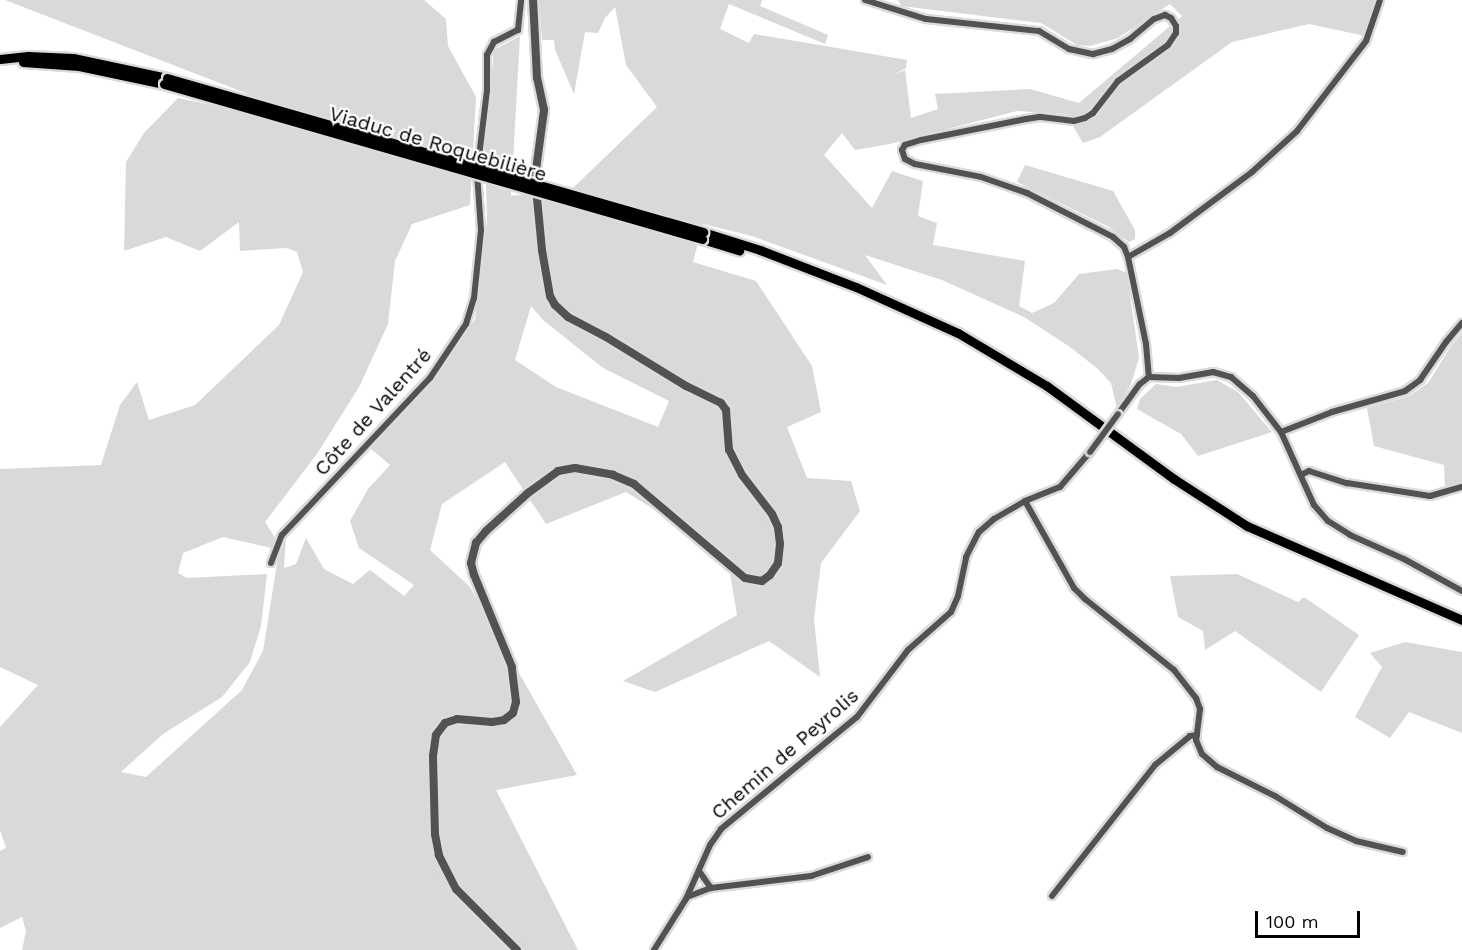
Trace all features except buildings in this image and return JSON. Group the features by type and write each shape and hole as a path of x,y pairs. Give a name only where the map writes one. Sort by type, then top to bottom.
{"main road":[{"name":"Viaduc de Roquebilière","path":"0,60 79,66 165,81 702,236 814,271 907,309 1004,360 1091,416 1211,504 1247,526 1462,620"}],"street":[{"name":"Côte de Valentré","path":"271,563 282,535 430,378 466,324 472,308 481,230 477,173 487,90 488,55 494,42 518,30 521,0"},
{"path":"517,950 456,889 439,855 435,834 433,756 436,735 445,723 457,719 492,722 504,720 513,713 516,702 512,667 471,563 476,543 528,493 558,471 575,468 613,475 634,484 745,578 762,581 770,575 778,563 780,544 778,527 772,514 742,475 729,450 726,410 721,403 686,386 606,337 568,317 555,305 550,296 535,177 544,110 537,78 533,0"},
{"path":"865,0 926,19 1039,32 1069,49 1093,54 1112,49 1130,39 1154,19 1165,15 1171,18 1176,26 1176,33 1168,45 1118,81 1093,113 1085,118 1074,121 1039,117 921,140 905,145 902,150 905,159 915,164 981,177 1027,193 1113,237 1124,247 1128,257 1146,344 1149,377 1179,378 1213,372 1231,377 1253,396 1281,432 1314,505 1328,521 1350,535 1404,559 1462,591"},
{"path":"1128,257 1170,233 1252,172 1297,131 1366,40 1380,0"},
{"path":"1281,432 1332,412 1406,391 1420,380 1462,324"},
{"name":"Chemin de Peyrolis","path":"654,950 687,897 710,845 729,821 857,717 908,650 944,621 951,612 958,596 966,557 972,543 994,519 1025,501 1060,487 1090,452 1140,384 1149,377"},
{"path":"1301,475 1309,471 1347,483 1430,496 1462,487"},
{"path":"1025,501 1074,588 1174,670 1196,698 1200,709 1197,735 1202,754 1217,767 1268,792 1327,828 1356,841 1404,852"},
{"path":"1052,896 1155,765 1190,736 1197,735"},
{"path":"687,897 711,888 811,876 868,857"},
{"path":"699,871 711,888"}],"shaded area":[{"path":"5,0 424,0 446,19 448,46 476,97 470,205 412,224 395,261 388,324 359,387 317,454 265,522 275,538 272,548 223,537 183,553 178,573 187,578 267,574 261,626 250,662 222,697 163,734 121,772 146,777 242,690 263,651 280,545 286,538 284,568 296,564 306,538 324,569 353,584 370,570 404,596 414,585 359,548 350,521 368,489 390,465 370,448 443,368 475,319 487,220 485,146 494,50 520,36 511,196 574,187 657,107 626,65 615,7 605,18 598,33 585,32 574,94 555,50 554,40 542,40 539,0 762,0 760,6 828,35 825,44 729,4 720,29 749,43 754,34 907,60 906,68 892,76 905,70 911,118 938,109 935,94 1030,89 1079,103 1182,16 1170,4 1118,38 1090,46 1077,45 1041,23 901,6 898,0 1374,0 1365,36 1309,24 1232,42 1100,137 1083,143 1066,114 1017,111 890,144 855,150 842,133 824,155 872,208 892,171 923,181 918,216 937,223 933,245 1025,261 1019,306 1032,313 1054,303 1079,274 1117,269 1127,273 1139,358 1131,384 1117,409 1111,383 1098,369 1070,347 1024,317 942,280 865,255 887,285 752,236 703,224 693,262 756,281 812,366 821,412 787,427 807,478 851,481 860,511 821,563 814,619 820,677 769,641 655,692 623,681 737,615 727,555 626,492 546,524 505,462 442,504 430,550 470,587 577,775 496,790 578,950 22,950 26,931 22,917 0,928 0,851 6,848 0,830 0,727 38,685 0,667 0,469 101,465 120,405 137,382 149,420 195,405 279,325 303,272 297,252 287,248 240,251 239,222 200,251 166,237 124,251 126,162 144,133 178,98 226,108 248,94","holes":["531,306 543,320 603,368 669,401 658,427 556,387 515,360"]},
{"path":"1025,165 1113,191 1135,230 1135,239 1129,242 1107,226 1017,182"},
{"path":"1462,333 1462,484 1445,490 1444,465 1374,446 1367,408 1409,396 1428,383"},
{"path":"1217,380 1238,392 1272,432 1198,456 1181,434 1137,409 1140,399 1156,384 1176,387"},
{"path":"1237,574 1298,602 1304,597 1359,635 1321,692 1235,631 1205,650 1203,631 1178,617 1170,576"},
{"path":"1405,642 1462,652 1462,733 1409,712 1390,738 1355,717 1382,667 1370,653"}]}
